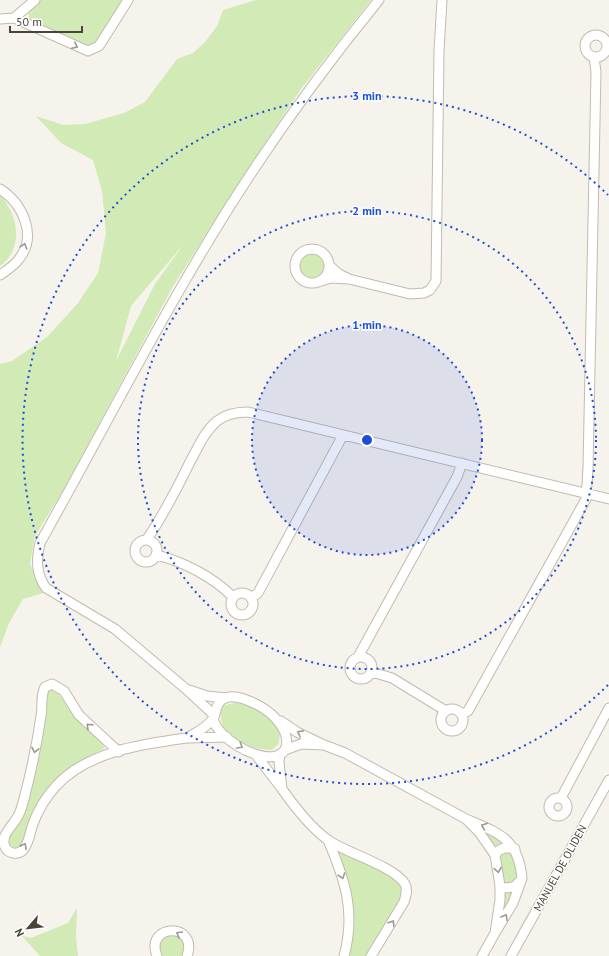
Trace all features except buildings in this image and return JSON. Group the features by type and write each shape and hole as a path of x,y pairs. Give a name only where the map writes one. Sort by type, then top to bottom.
{"street":[{"path":"14,18 35,0"},
{"path":"0,19 14,18 88,50 99,46 128,0"},
{"path":"324,744 301,744 283,752 266,757 256,755 227,737 218,728 213,717 186,689 156,666 115,629 46,588 42,582 36,563 40,543 187,278 230,206 310,90 379,0"},
{"path":"349,279 339,274 329,265 324,254 314,249 308,249 298,256 295,267 299,278 310,283 331,278 349,279 416,294 430,290 436,281 439,51 442,0"},
{"path":"462,714 468,711 582,507 586,493 596,72 594,57 586,50 585,42 590,36 597,34 603,37 608,47 602,55 594,57"},
{"path":"0,189 16,203 21,211 26,228 27,239 19,259 0,275"},
{"path":"321,281 327,274 329,265"},
{"path":"157,555 148,562 138,558 135,551 137,544 147,539 157,525 204,438 217,422 227,415 238,412 248,412 608,499"},
{"path":"251,598 258,594 343,435"},
{"path":"372,672 363,679 353,675 351,664 358,657 457,477 462,463"},
{"path":"147,539 156,545 157,555"},
{"path":"157,555 177,562 214,581 233,597"},
{"path":"242,593 251,598 253,605 250,612 240,615 231,608 233,597 242,593"},
{"path":"358,657 369,659 372,665 372,672"},
{"path":"372,672 392,678 446,711 453,709 462,714"},
{"path":"119,752 79,716 60,688 52,684 45,687 42,691 42,715 22,807 15,822 5,833 3,838 3,842 7,850 17,853 25,847 41,808 50,794 66,777 86,763 147,744 187,738 227,737"},
{"path":"186,689 207,696 226,698 232,697 251,702 262,707 297,732 345,753 466,819 498,832 515,849 521,864 522,879 513,903 482,956"},
{"path":"187,738 213,717 216,706 226,698"},
{"path":"561,798 609,708"},
{"path":"446,711 441,721 444,728 450,731 461,728 463,721 462,714"},
{"path":"276,717 282,725 287,738 279,762 282,789"},
{"path":"256,755 300,811 328,840 394,874 401,880 406,889 406,897 400,910 371,956"},
{"name":"MANUEL DE OLIDEN","path":"511,956 609,780"},
{"path":"466,819 479,832 495,855 500,886 500,900 495,933"},
{"path":"328,840 341,872 349,905 348,934 344,956"},
{"path":"495,855 502,848 507,847 515,849"},
{"path":"500,886 509,888 522,879"},
{"path":"157,956 155,944 157,939 166,931 172,930 182,934 186,939 188,944 187,956"}],"green space":[{"path":"40,0 122,0 96,43 87,45 30,20 29,11"},
{"path":"256,0 371,0 301,89 245,173 172,288 64,489 35,536 30,563 36,581 44,593 23,599 9,623 0,647 0,364 12,361 47,337 78,303 98,273 106,233 102,191 93,160 61,143 36,116 63,125 85,124 124,113 145,102 177,59 193,53 205,42 217,26 223,10","holes":["183,245 155,284 116,361 131,306"]},
{"path":"0,195 13,215 16,239 11,254 0,266"},
{"path":"312,252 322,256 326,266 322,276 312,280 302,276 298,266 302,256"},
{"path":"48,689 56,692 62,698 73,714 105,748 71,766 52,783 35,808 22,845 16,848 11,848 8,845 6,836 14,828"},
{"path":"237,702 266,713 280,730 279,743 272,750 253,747 227,732 222,725 221,716 223,706"},
{"path":"483,829 507,844 495,849 484,834"},
{"path":"343,850 392,877 403,888 403,897 367,956 348,956 353,912 350,885 340,856 340,852"},
{"path":"509,850 514,855 518,879 511,886 503,883 499,852"},
{"path":"516,887 512,899 501,913 502,893"},
{"path":"77,908 76,937 78,956 40,956 22,936 31,938 68,923"},
{"path":"168,934 181,937 185,945 182,956 160,956 158,943"}]}
